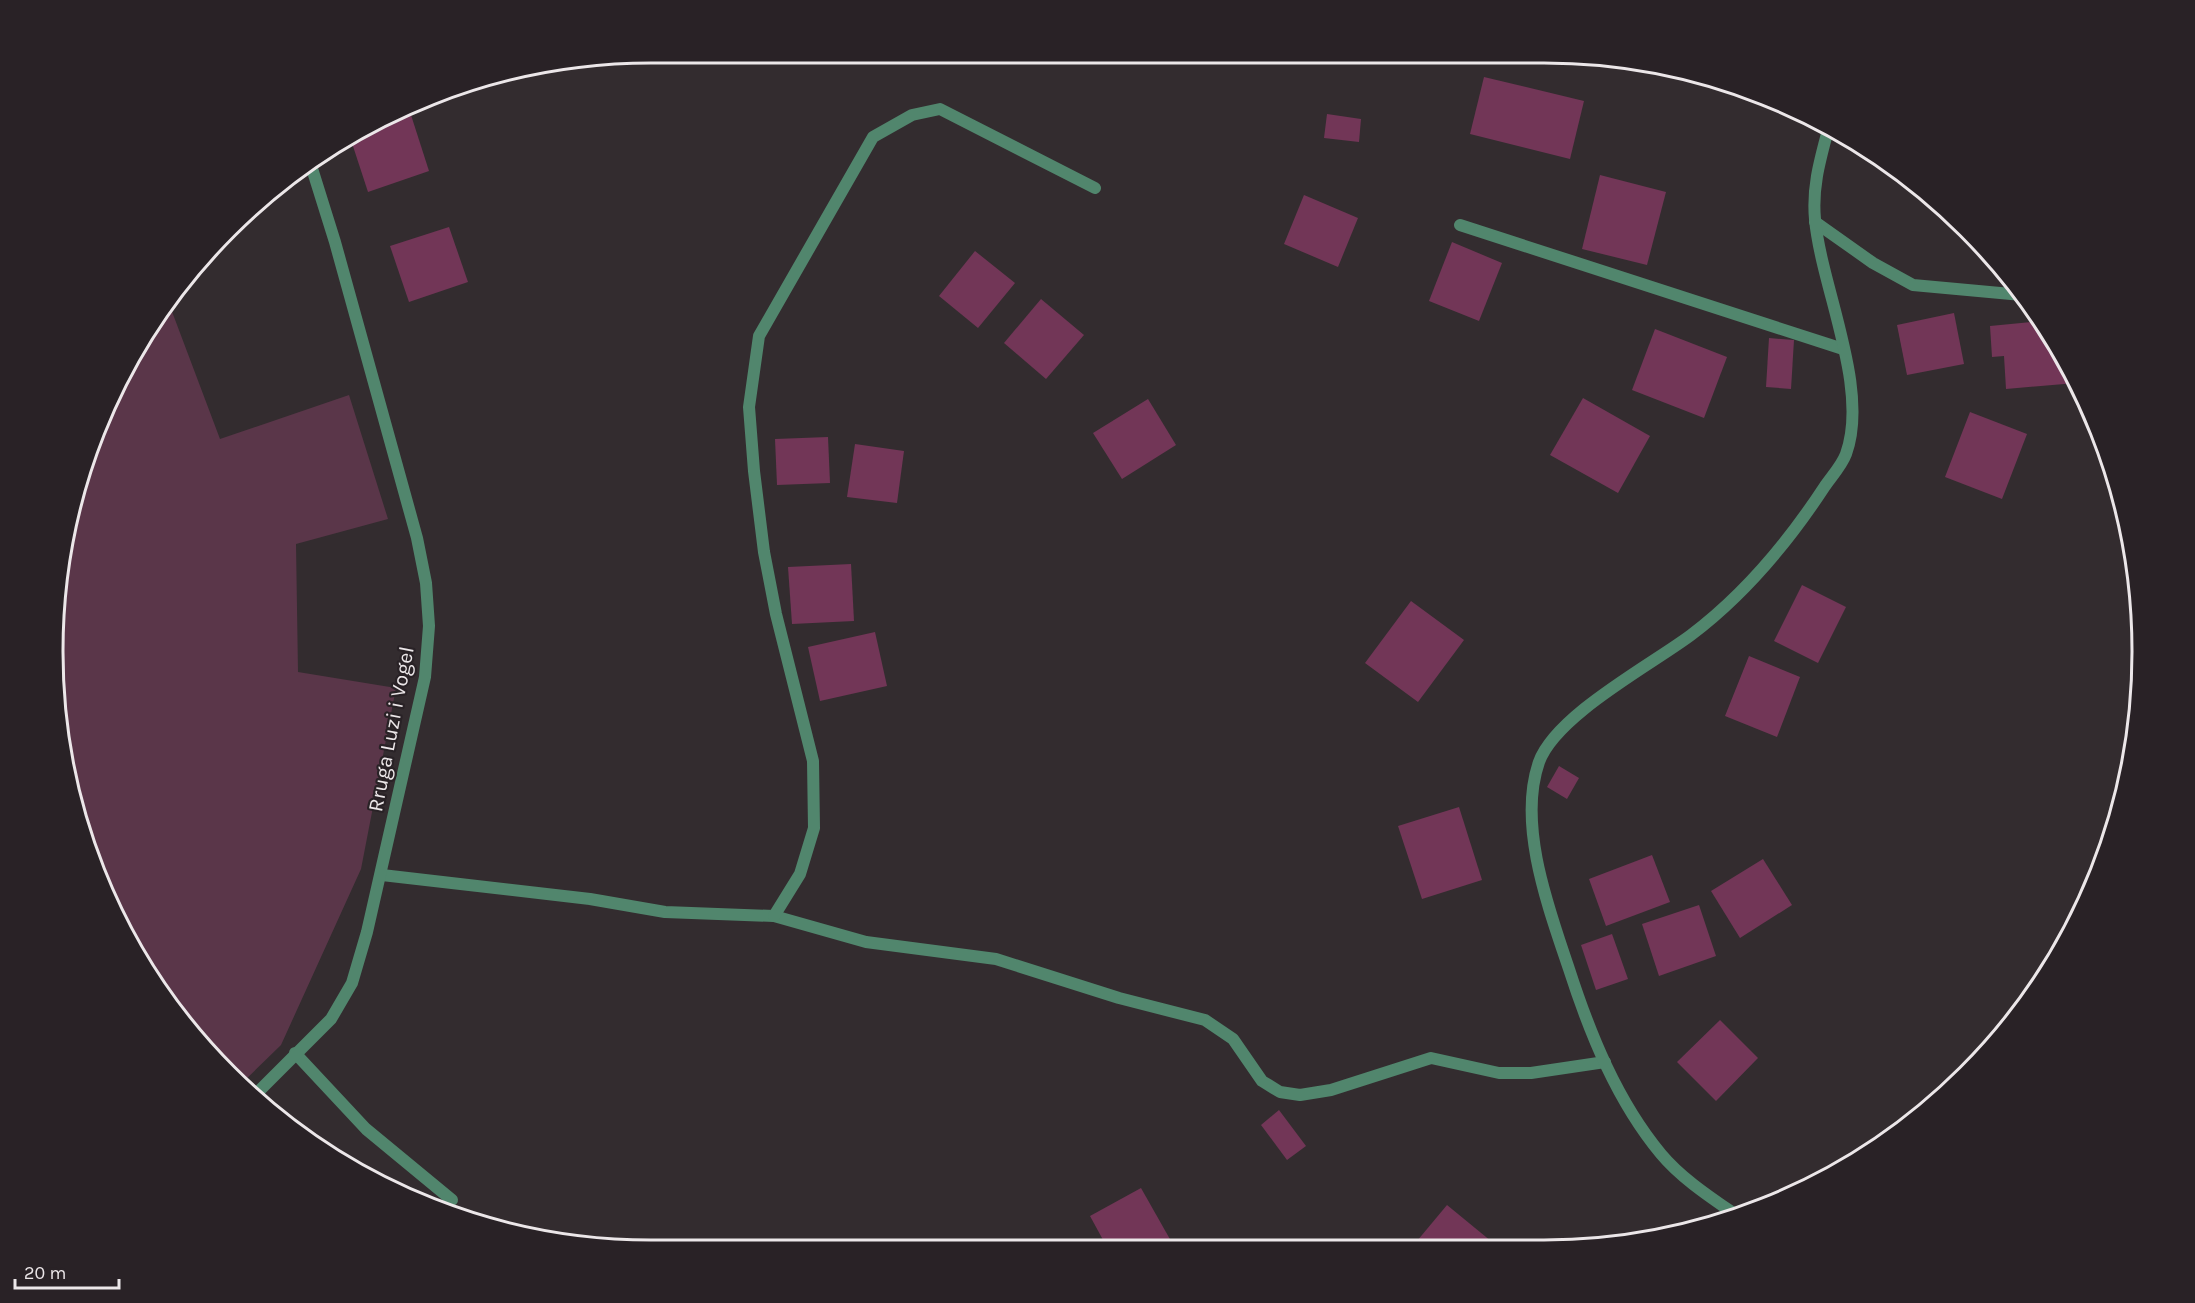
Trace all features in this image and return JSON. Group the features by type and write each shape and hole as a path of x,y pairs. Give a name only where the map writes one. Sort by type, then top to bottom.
{"street":[{"path":"774,916 800,874 814,828 813,761 776,614 764,552 749,407 759,336 873,137 912,115 940,109 1095,188"},
{"path":"1729,1210 1700,1190 1662,1156 1631,1114 1605,1062 1578,996 1548,907 1534,837 1532,796 1540,760 1557,734 1580,713 1694,633 1744,588 1787,540 1846,455 1851,428 1852,397 1815,222 1814,189 1827,136"},
{"name":"Rruga Luzi i Vogel","path":"259,1091 331,1019 352,983 382,875 401,777 425,677 429,626 426,583 417,538 335,242 313,171"},
{"path":"1815,222 1873,263 1913,285 2011,294"},
{"path":"1460,225 1843,349"},
{"path":"382,875 590,899 665,912 774,916 866,942 996,959 1119,998 1205,1020 1233,1039 1262,1080 1280,1092 1300,1095 1331,1090 1431,1058 1498,1073 1531,1073 1605,1062"},
{"path":"295,1053 366,1129 452,1200"}],"shaded area":[{"path":"172,311 220,439 349,395 388,519 296,544 298,672 396,688 361,869 281,1045 246,1079 209,1040 162,978 124,912 94,841 74,766 68,728 64,690 64,613 74,537 83,499 94,462 124,391 142,357"}],"building":[{"path":"1484,77 1584,101 1570,159 1470,134"},
{"path":"1327,114 1361,119 1359,142 1324,138"},
{"path":"410,116 429,171 368,192 353,145"},
{"path":"1600,175 1666,192 1647,265 1582,249"},
{"path":"1304,195 1358,218 1338,267 1284,244"},
{"path":"449,227 468,282 409,302 390,246"},
{"path":"1452,242 1502,263 1479,321 1429,301"},
{"path":"975,251 1015,283 978,328 939,296"},
{"path":"1041,299 1084,335 1046,379 1004,343"},
{"path":"1954,313 1964,364 1907,375 1897,325"},
{"path":"2031,322 2067,384 2006,389 2004,356 1992,357 1990,326"},
{"path":"1655,329 1727,357 1704,418 1632,390"},
{"path":"1769,338 1794,340 1791,389 1766,387"},
{"path":"1583,398 1650,436 1618,493 1550,455"},
{"path":"1148,399 1176,445 1122,479 1093,433"},
{"path":"1970,412 2027,434 2002,499 1945,477"},
{"path":"828,437 830,483 777,485 775,439"},
{"path":"855,444 904,451 897,503 847,497"},
{"path":"851,564 854,621 792,624 788,567"},
{"path":"1802,585 1846,607 1818,663 1774,641"},
{"path":"1411,601 1464,640 1418,702 1365,663"},
{"path":"875,632 887,686 820,701 808,647"},
{"path":"1749,656 1800,677 1777,737 1725,716"},
{"path":"1559,766 1579,778 1567,799 1547,787"},
{"path":"1459,807 1482,880 1422,899 1398,826"},
{"path":"1652,855 1670,902 1606,926 1589,879"},
{"path":"1763,859 1792,905 1740,938 1711,891"},
{"path":"1699,905 1716,956 1659,976 1642,924"},
{"path":"1612,934 1628,979 1596,990 1581,945"},
{"path":"1720,1020 1758,1058 1716,1101 1677,1062"},
{"path":"1279,1110 1306,1146 1287,1160 1261,1125"},
{"path":"1141,1188 1170,1240 1103,1240 1090,1216"},
{"path":"1447,1205 1490,1240 1418,1240"}]}
